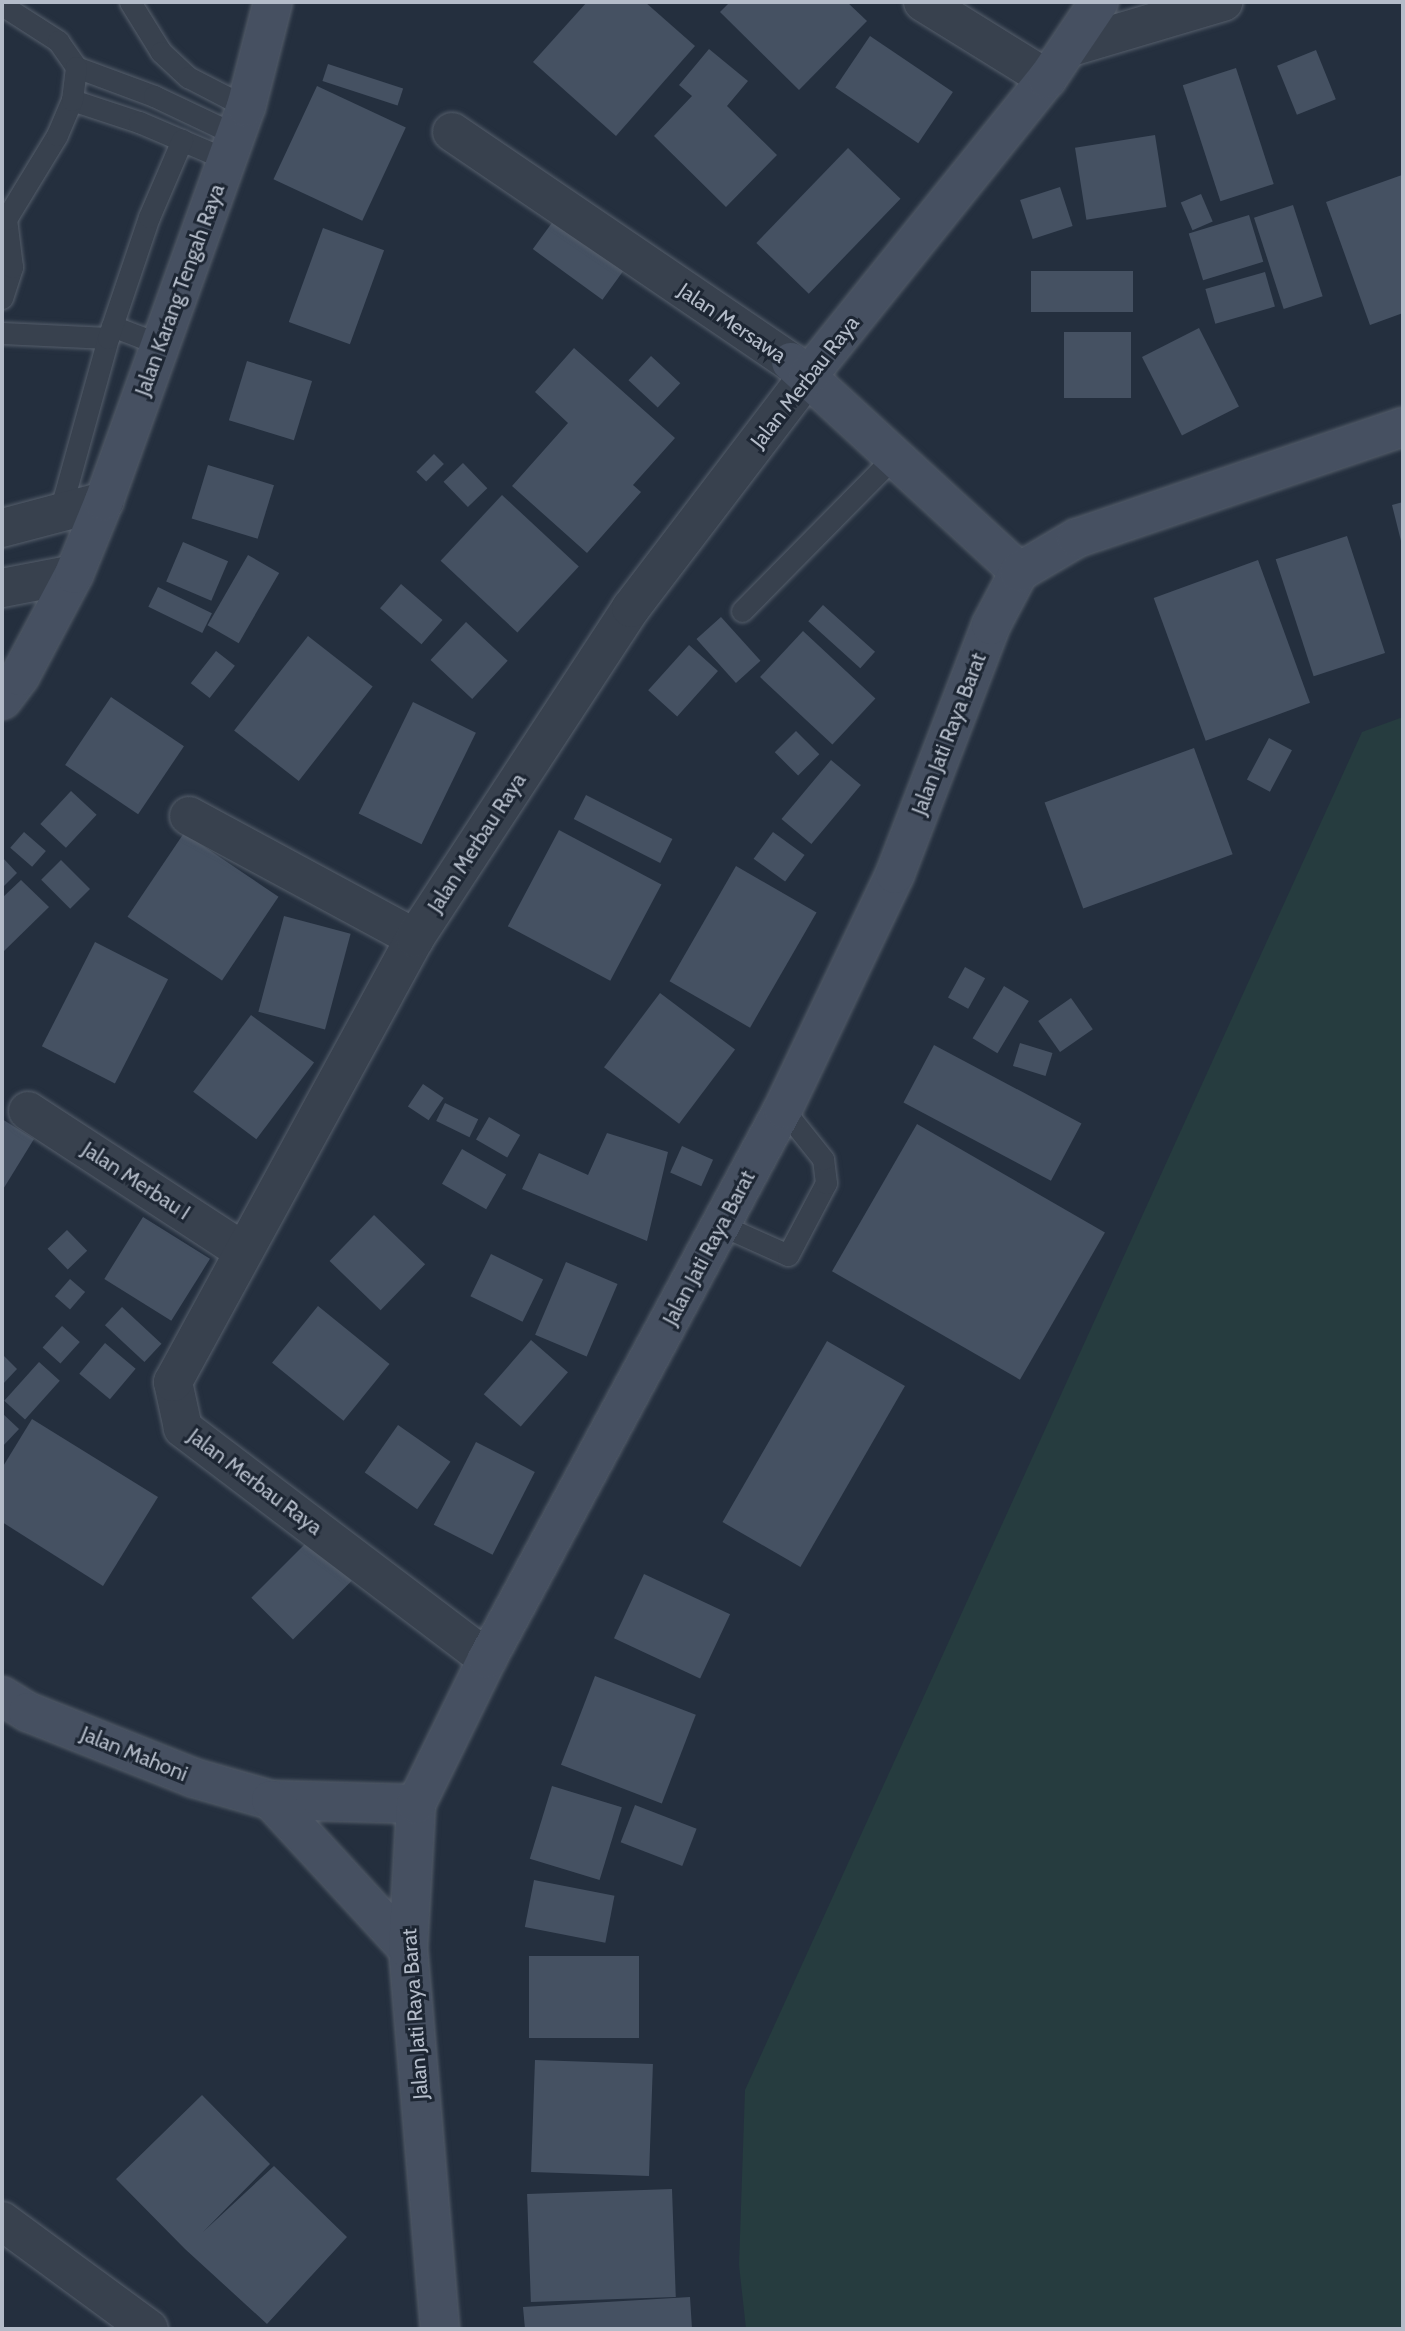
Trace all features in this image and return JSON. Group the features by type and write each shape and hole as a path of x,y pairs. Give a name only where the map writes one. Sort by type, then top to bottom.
{"street":[{"name":"Jalan Karang Tengah Raya","path":"2,700 20,676 74,574 104,501 237,134 273,2"},
{"path":"923,2 1047,79"},
{"name":"Jalan Merbau Raya","path":"487,1659 183,1428 173,1382 415,938 631,608 799,370 1047,79 1099,2"},
{"path":"1071,47 1223,2"},
{"name":"Jalan Mersawa","path":"452,132 799,370 1019,572"},
{"path":"1019,572 1077,538 1403,428"},
{"path":"2,528 60,515 104,501"},
{"name":"Jalan Jati Raya Barat","path":"440,2329 408,1949 416,1804 487,1659 783,1109 895,874 991,625 1019,572"},
{"path":"2,588 74,574"},
{"path":"189,816 415,938"},
{"name":"Jalan Merbau I","path":"28,1111 243,1251"},
{"name":"Jalan Mahoni","path":"2,1696 28,1712 194,1778 271,1800 416,1804"},
{"path":"271,1800 408,1949"},
{"path":"2,2221 149,2329"}],"lane":[{"path":"130,2 161,52 188,76 237,134"},
{"path":"2,5 58,41 76,67 154,96 237,134"},
{"path":"2,299 12,267 6,219 57,135 72,100 76,67"},
{"path":"72,100 182,140 237,134"},
{"path":"60,515 110,332 149,217 182,140"},
{"path":"2,332 110,332 159,344"},
{"path":"742,611 894,457"},
{"path":"721,1225 788,1255 825,1183 823,1159 783,1109"}],"green space":[{"path":"1403,717 1403,2329 746,2329 739,2265 745,2090 1362,732"}],"building":[{"path":"587,2 645,2 695,46 616,136 533,62"},
{"path":"730,2 847,2 867,21 799,90 720,12"},
{"path":"870,36 953,92 918,143 835,87"},
{"path":"709,49 748,81 727,106 777,155 726,207 654,136 692,96 679,85"},
{"path":"1316,50 1336,99 1297,115 1277,66"},
{"path":"328,64 403,88 398,106 322,81"},
{"path":"1236,68 1274,184 1220,201 1183,85"},
{"path":"317,86 406,127 362,221 273,179"},
{"path":"1155,135 1166,207 1086,220 1075,148"},
{"path":"848,148 901,199 809,294 756,243"},
{"path":"1402,175 1403,313 1370,325 1326,202"},
{"path":"1060,187 1073,226 1033,239 1020,200"},
{"path":"1201,194 1213,222 1192,230 1181,203"},
{"path":"1293,205 1323,296 1284,309 1254,218"},
{"path":"1249,215 1263,262 1203,280 1189,233"},
{"path":"554,220 624,271 602,300 533,249"},
{"path":"323,228 384,250 350,344 289,322"},
{"path":"1031,271 1133,271 1133,312 1031,312"},
{"path":"1265,272 1275,307 1215,324 1205,289"},
{"path":"1199,328 1239,406 1182,435 1142,357"},
{"path":"1064,332 1131,332 1131,398 1064,398"},
{"path":"574,348 675,438 633,485 641,492 587,553 512,486 568,423 535,392"},
{"path":"651,356 680,383 658,407 628,380"},
{"path":"247,361 312,381 294,440 229,420"},
{"path":"434,454 444,464 426,482 416,472"},
{"path":"463,463 487,488 468,507 444,482"},
{"path":"208,465 274,485 258,539 192,519"},
{"path":"502,495 579,567 517,632 441,561"},
{"path":"1403,502 1403,545 1402,545 1392,505"},
{"path":"1347,536 1385,653 1314,676 1276,559"},
{"path":"183,542 228,561 211,601 166,582"},
{"path":"248,555 279,573 239,643 208,625"},
{"path":"1258,560 1310,703 1206,741 1154,598"},
{"path":"401,584 443,620 422,644 380,608"},
{"path":"158,587 212,613 202,633 148,607"},
{"path":"823,605 875,652 860,668 808,621"},
{"path":"721,617 760,661 736,683 696,639"},
{"path":"466,622 508,661 472,699 431,660"},
{"path":"803,631 875,699 832,745 760,677"},
{"path":"308,636 373,686 299,781 234,731"},
{"path":"689,645 718,671 677,716 648,690"},
{"path":"216,651 235,666 210,698 191,683"},
{"path":"111,697 184,746 138,814 65,765"},
{"path":"413,702 476,733 422,844 359,813"},
{"path":"796,731 819,754 798,776 775,752"},
{"path":"1269,738 1292,750 1270,792 1247,779"},
{"path":"1194,748 1233,854 1083,909 1045,802"},
{"path":"831,760 861,785 811,844 782,819"},
{"path":"71,791 97,815 66,848 40,824"},
{"path":"586,795 672,839 660,863 574,819"},
{"path":"559,830 661,884 610,981 508,926"},
{"path":"24,832 46,851 32,867 10,848"},
{"path":"773,832 805,855 785,882 754,859"},
{"path":"184,833 279,897 222,980 128,917"},
{"path":"2,857 17,873 2,888"},
{"path":"61,860 90,889 70,909 41,880"},
{"path":"736,866 817,912 750,1028 670,981"},
{"path":"21,880 49,907 2,953 2,898"},
{"path":"284,916 351,934 325,1029 258,1012"},
{"path":"95,942 168,979 115,1083 42,1046"},
{"path":"965,967 985,978 968,1009 948,998"},
{"path":"1004,986 1029,1001 997,1053 973,1038"},
{"path":"660,993 735,1050 679,1124 604,1067"},
{"path":"1071,998 1093,1029 1060,1052 1038,1021"},
{"path":"251,1015 314,1063 256,1139 193,1092"},
{"path":"1020,1043 1053,1053 1045,1076 1013,1066"},
{"path":"934,1045 1081,1123 1051,1181 903,1102"},
{"path":"423,1084 444,1098 429,1120 408,1106"},
{"path":"445,1103 478,1119 469,1137 436,1121"},
{"path":"489,1117 520,1135 507,1158 476,1140"},
{"path":"2,1119 34,1139 2,1191"},
{"path":"917,1124 1105,1232 1020,1380 832,1271"},
{"path":"607,1133 668,1152 647,1241 522,1189 539,1153 588,1175"},
{"path":"682,1146 713,1160 701,1186 670,1172"},
{"path":"462,1149 506,1174 486,1209 442,1184"},
{"path":"374,1215 425,1264 381,1310 330,1261"},
{"path":"143,1217 210,1259 171,1321 104,1279"},
{"path":"67,1230 87,1251 68,1270 48,1249"},
{"path":"491,1254 543,1279 523,1322 470,1296"},
{"path":"566,1262 618,1284 587,1357 535,1335"},
{"path":"70,1279 85,1292 70,1309 55,1296"},
{"path":"318,1306 389,1364 344,1421 272,1363"},
{"path":"122,1307 161,1344 144,1362 105,1325"},
{"path":"62,1326 80,1342 60,1364 43,1348"},
{"path":"531,1340 568,1372 521,1426 484,1394"},
{"path":"827,1341 905,1386 800,1567 722,1522"},
{"path":"105,1343 136,1369 110,1399 79,1374"},
{"path":"2,1354 17,1369 2,1385"},
{"path":"39,1362 60,1381 25,1419 4,1401"},
{"path":"2,1413 19,1429 2,1447"},
{"path":"32,1419 158,1497 103,1586 2,1522 2,1468"},
{"path":"398,1425 450,1462 417,1509 365,1473"},
{"path":"476,1442 535,1472 493,1555 434,1525"},
{"path":"310,1539 352,1581 293,1639 251,1598"},
{"path":"644,1574 730,1614 700,1678 614,1638"},
{"path":"595,1676 696,1715 662,1803 561,1765"},
{"path":"552,1786 622,1807 600,1880 530,1859"},
{"path":"635,1805 697,1829 682,1866 621,1842"},
{"path":"534,1880 614,1896 605,1943 525,1927"},
{"path":"529,1956 639,1956 639,2038 529,2038"},
{"path":"535,2060 653,2064 649,2176 531,2172"},
{"path":"202,2095 270,2164 203,2232 274,2166 347,2237 267,2324 185,2249 116,2179"},
{"path":"672,2189 676,2297 531,2302 527,2194"},
{"path":"690,2297 692,2329 525,2329 523,2307"}]}
